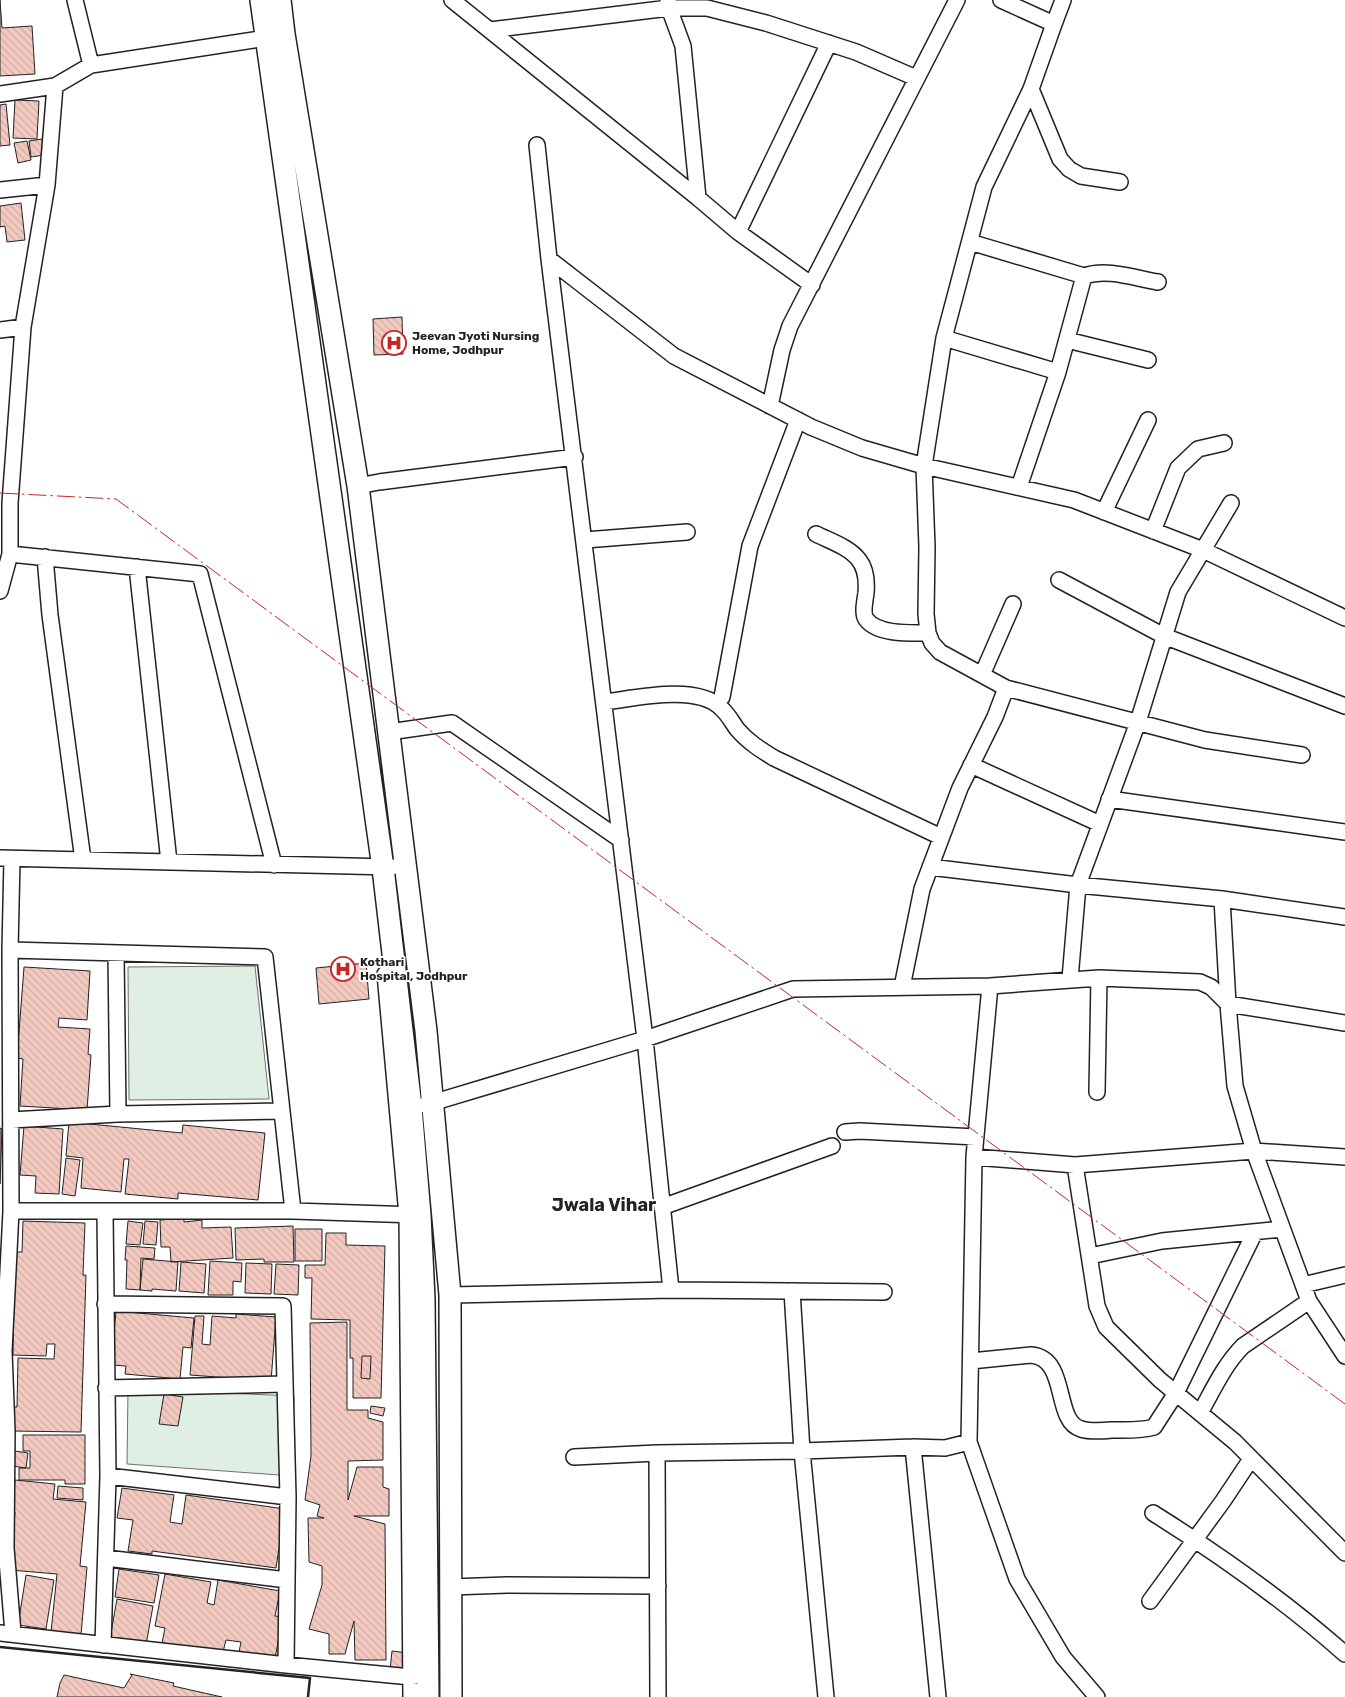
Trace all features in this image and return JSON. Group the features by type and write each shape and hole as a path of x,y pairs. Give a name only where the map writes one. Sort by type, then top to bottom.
{"main road":[{"path":"261,0 411,1107 413,1215 424,1299 420,1676 428,1697"},
{"path":"280,0 358,486 426,1031 450,1295 451,1697"}],"street":[{"path":"75,0 92,65"},
{"path":"452,0 738,232 812,285"},
{"path":"770,406 782,350 790,326 957,0"},
{"path":"1001,0 1028,6 1054,24"},
{"path":"1063,0 1031,89 984,187 944,338 924,466 927,547 926,614 928,634 932,643 940,652 1006,688 1205,740 1302,755"},
{"path":"490,30 668,4 708,8 766,23 856,52 916,78"},
{"path":"668,4 683,46 698,198"},
{"path":"0,94 55,86 92,65 266,38"},
{"path":"738,232 829,43"},
{"path":"0,591 10,554 5,503 23,326 47,185 55,86"},
{"path":"1031,89 1060,159 1069,169 1081,176 1120,182"},
{"path":"537,145 549,259 575,457 645,1039 670,1290"},
{"path":"0,190 47,185"},
{"path":"970,242 1084,276 1099,272 1158,282"},
{"path":"549,259 674,356 799,421 862,448 924,466 1074,500 1203,550 1345,618"},
{"path":"1019,487 1058,372 1084,276"},
{"path":"0,330 23,326"},
{"path":"944,338 1058,372"},
{"path":"1067,340 1148,360"},
{"path":"1104,512 1148,420"},
{"path":"799,421 750,546 716,698 738,730 753,745 774,758 941,837"},
{"path":"1152,531 1178,468 1198,449 1224,443"},
{"path":"358,486 575,457"},
{"path":"1070,979 1078,885 1138,722 1178,592 1231,503"},
{"path":"585,540 687,532"},
{"path":"816,534 855,555 860,562 867,583 865,619 873,626 884,630 928,634"},
{"path":"10,554 200,574 274,865"},
{"path":"45,557 50,615 83,860"},
{"path":"136,567 169,862"},
{"path":"1059,580 1164,636 1345,706"},
{"path":"982,675 1013,604"},
{"path":"902,987 922,889 960,788 995,717 1006,688"},
{"path":"605,702 673,694 692,694 716,698"},
{"path":"389,732 452,723 621,840"},
{"path":"971,765 1100,824"},
{"path":"1110,799 1345,832"},
{"path":"406,867 380,868 6,858 10,950 11,1211 2,1350 3,1548 7,1633 286,1665 420,1676 411,1697"},
{"path":"930,867 1078,885 1222,899 1345,917"},
{"path":"11,1211 293,1211 413,1215 380,868"},
{"path":"1222,899 1235,1086 1254,1151 1309,1301 1345,1356"},
{"path":"10,950 265,957 293,1211"},
{"path":"116,954 118,1114"},
{"path":"411,1107 432,1104 645,1039 793,989 990,986 1099,978 1200,982 1212,987 1228,1004 1345,1023"},
{"path":"1097,1092 1099,978"},
{"path":"990,986 974,1157 970,1361 957,1445 1017,1579 1063,1657 1097,1697"},
{"path":"11,1120 118,1114 282,1111"},
{"path":"845,1132 860,1131 976,1137"},
{"path":"662,1207 832,1146"},
{"path":"974,1157 1075,1165 1254,1151 1345,1157"},
{"path":"1075,1165 1097,1306 1106,1327 1160,1380 1235,1442 1345,1554"},
{"path":"103,1645 108,1476 104,1212"},
{"path":"1090,1256 1162,1241 1282,1229"},
{"path":"970,1361 1031,1355 1040,1356 1051,1364 1072,1423 1081,1430 1143,1429 1154,1427 1176,1393 1255,1232"},
{"path":"1303,1285 1345,1274"},
{"path":"450,1295 670,1290 884,1292"},
{"path":"792,1291 802,1451 826,1697"},
{"path":"1200,1413 1234,1355 1243,1346 1309,1301"},
{"path":"105,1304 283,1306 288,1497 286,1665"},
{"path":"106,1388 285,1384"},
{"path":"574,1457 957,1445"},
{"path":"912,1447 938,1697"},
{"path":"657,1453 658,1697"},
{"path":"1150,1601 1223,1501 1251,1459"},
{"path":"108,1476 288,1497"},
{"path":"1153,1513 1194,1539 1312,1625 1345,1654"},
{"path":"106,1558 287,1580"},
{"path":"451,1587 507,1585 658,1586"}],"green space":[{"path":"255,966 269,1099 129,1100 128,967"},
{"path":"128,1389 294,1396 293,1476 127,1464"}],"building":[{"path":"0,0 2,28 32,26 35,74 0,76"},
{"path":"15,100 39,101 37,139 13,138"},
{"path":"6,104 10,145 0,146 0,105"},
{"path":"42,139 44,155 31,157 29,141"},
{"path":"27,141 31,160 18,163 14,143"},
{"path":"21,203 25,240 7,242 5,226 0,227 0,206"},
{"path":"402,317 403,354 374,355 373,319"},
{"path":"366,963 369,999 319,1004 316,968"},
{"path":"24,967 90,971 87,1020 59,1018 58,1027 90,1029 88,1054 91,1055 87,1110 20,1106 23,1059 17,1058"},
{"path":"69,1122 182,1133 183,1125 265,1133 258,1200 178,1193 178,1199 125,1194 129,1159 124,1159 121,1192 81,1188 83,1158 66,1156"},
{"path":"24,1126 63,1129 59,1194 35,1193 36,1176 20,1175"},
{"path":"0,1128 2,1129 0,1184"},
{"path":"66,1158 80,1160 75,1196 62,1194"},
{"path":"184,1218 184,1222 202,1220 202,1228 231,1227 233,1258 171,1262 170,1247 161,1247 160,1220"},
{"path":"23,1221 85,1223 83,1275 86,1275 81,1432 11,1431 12,1407 17,1407 18,1358 54,1359 55,1344 47,1344 46,1356 13,1355 14,1252 22,1252"},
{"path":"128,1221 143,1223 140,1245 126,1244"},
{"path":"145,1221 158,1222 156,1245 143,1244"},
{"path":"293,1226 294,1262 264,1262 264,1259 236,1260 235,1228"},
{"path":"295,1229 322,1229 322,1261 295,1261"},
{"path":"326,1233 346,1233 346,1245 385,1246 381,1398 353,1398 353,1358 350,1358 350,1320 311,1319 312,1278 305,1278 305,1265 325,1265"},
{"path":"126,1246 155,1248 154,1259 141,1258 140,1290 126,1289"},
{"path":"143,1259 178,1262 176,1291 140,1290"},
{"path":"210,1261 242,1263 241,1282 233,1281 233,1295 208,1295"},
{"path":"181,1262 206,1264 204,1293 179,1291"},
{"path":"246,1263 272,1264 271,1294 245,1293"},
{"path":"276,1264 299,1265 298,1295 274,1294"},
{"path":"116,1311 194,1318 191,1348 183,1347 180,1379 125,1374 126,1366 111,1365"},
{"path":"236,1314 276,1317 271,1381 190,1375 195,1316 204,1316 202,1344 210,1345 212,1316 236,1318"},
{"path":"347,1322 347,1410 368,1410 368,1418 383,1422 383,1460 348,1461 348,1500 357,1467 383,1467 383,1487 389,1489 389,1516 354,1516 385,1524 386,1660 355,1660 354,1621 345,1654 329,1654 329,1634 309,1629 322,1585 322,1566 309,1562 308,1518 324,1518 317,1516 320,1505 305,1500 311,1456 310,1323"},
{"path":"362,1356 371,1356 370,1379 361,1378"},
{"path":"164,1394 183,1397 178,1426 159,1424"},
{"path":"371,1406 385,1408 383,1416 370,1413"},
{"path":"23,1435 85,1435 85,1484 65,1484 65,1480 19,1480 19,1468 30,1468 30,1451 23,1451"},
{"path":"15,1451 28,1453 26,1468 12,1466"},
{"path":"15,1480 55,1484 53,1499 86,1502 80,1566 87,1567 81,1635 51,1632 57,1574 10,1570 15,1512 12,1511"},
{"path":"58,1486 83,1488 83,1500 57,1498"},
{"path":"122,1488 174,1495 170,1522 182,1524 186,1495 285,1509 276,1568 152,1551 152,1554 128,1551 133,1520 117,1518"},
{"path":"119,1569 159,1575 154,1603 115,1597"},
{"path":"165,1574 211,1582 207,1603 214,1605 218,1580 280,1591 275,1616 283,1617 275,1658 239,1652 241,1642 226,1640 223,1652 162,1643 165,1628 155,1626"},
{"path":"26,1575 54,1580 46,1629 18,1625"},
{"path":"117,1599 153,1606 146,1645 110,1638"},
{"path":"392,1651 408,1653 408,1672 390,1670"},
{"path":"130,1674 174,1683 173,1686 222,1697 57,1697 64,1675 124,1688 132,1675"}],"wall":[{"path":"0,1647 310,1678 308,1697"}],"power":[{"path":"0,493 116,499 1345,1404"}],"place":[{"name":"Jeevan Jyoti Nursing Home, Jodhpur","path":"394,343"},
{"name":"Kothari Hospital, Jodhpur","path":"343,969"}],"district":[{"name":"Jwala Vihar","path":"604,1205"}]}
